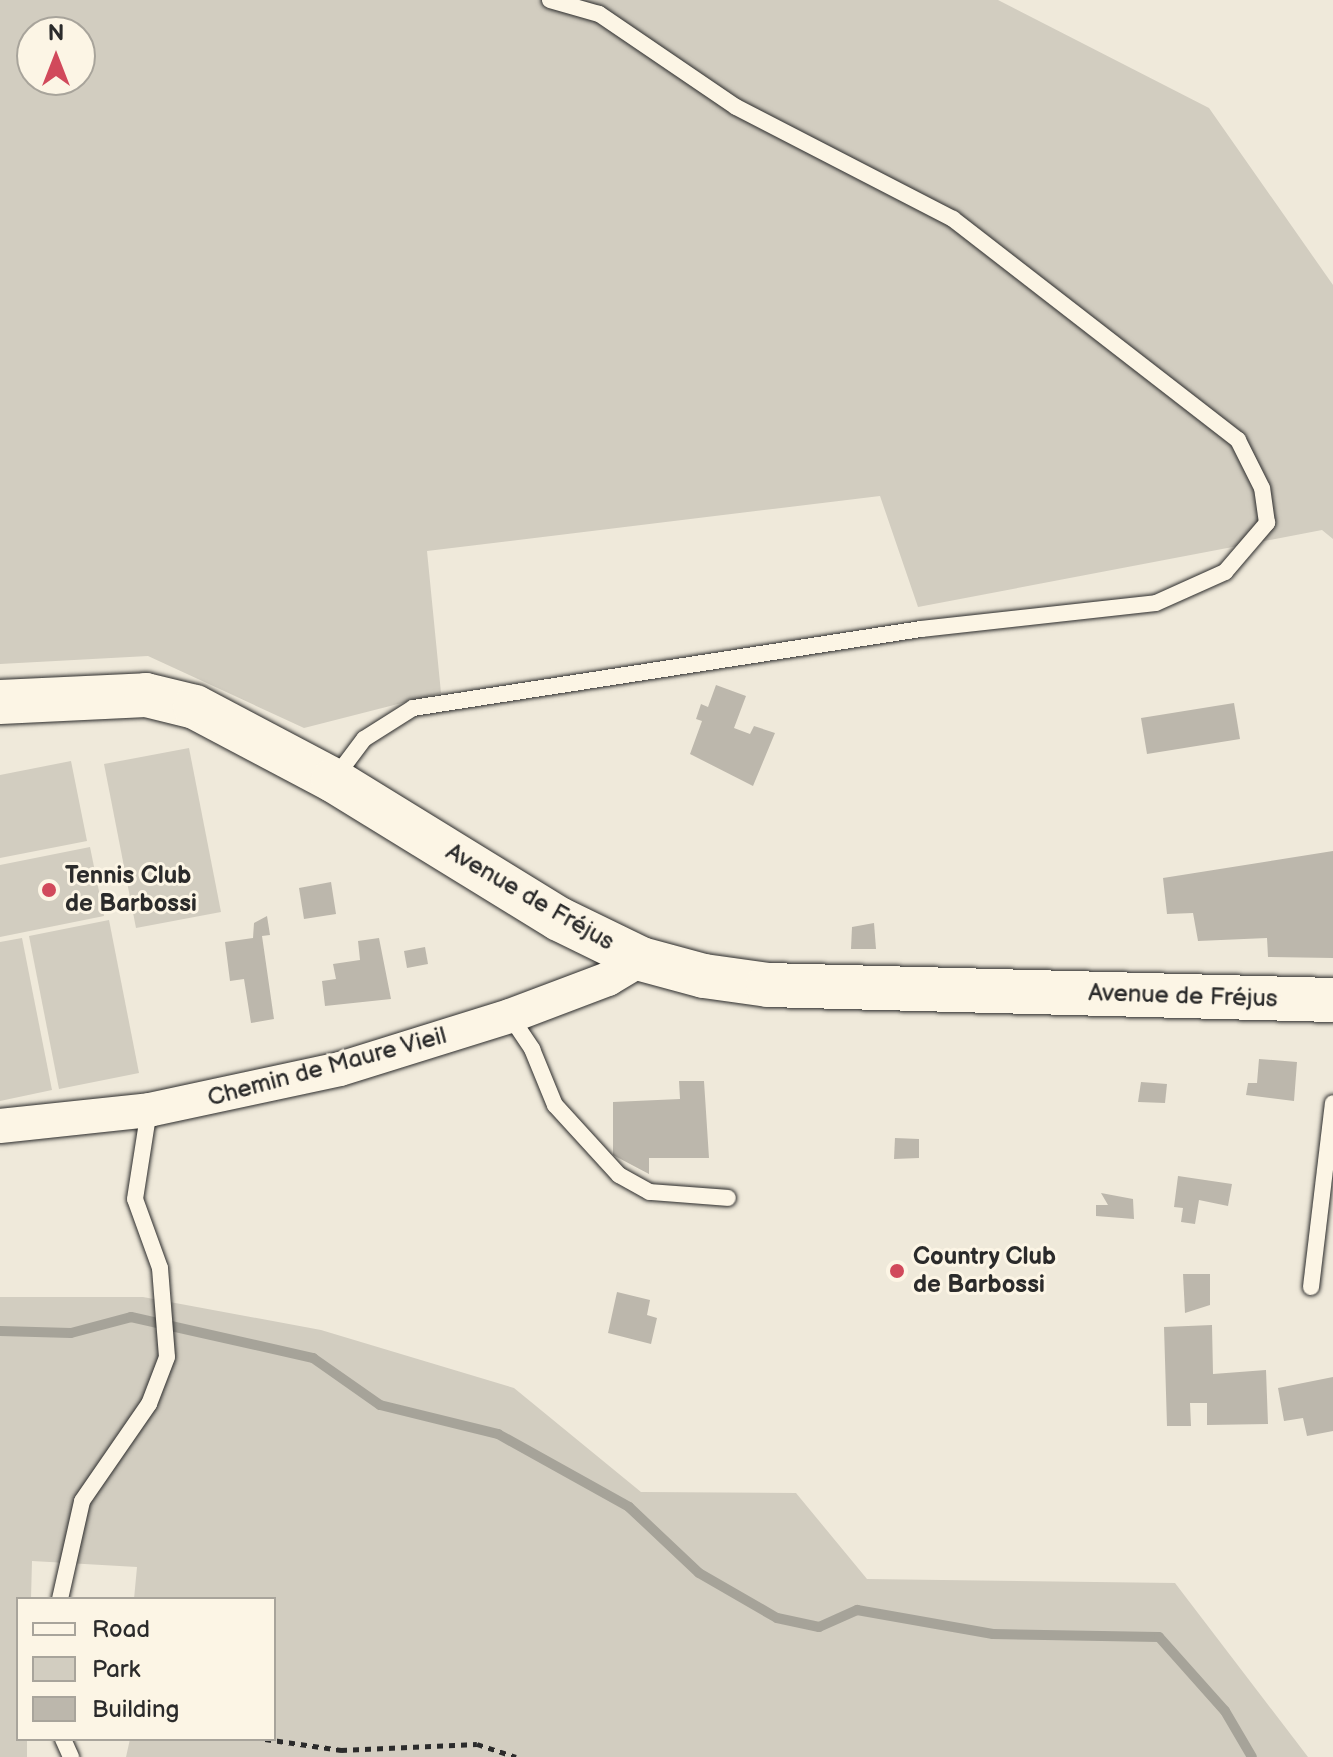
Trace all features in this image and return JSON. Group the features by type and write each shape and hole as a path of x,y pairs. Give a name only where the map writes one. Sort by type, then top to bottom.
{"main road":[{"name":"Avenue de Fréjus","path":"0,702 146,695 245,729 559,919 641,959 768,985 1333,1000"}],"street":[{"name":"Chemin de Maure Vieil","path":"0,1126 149,1110 340,1069 510,1016 608,979 641,959"}],"lane":[{"path":"333,780 364,739 413,708 921,629 1156,603 1225,572 1267,523 1262,488 1238,440 953,219 736,107 599,14 550,0"},
{"path":"510,1016 532,1049 555,1105 619,1175 650,1192 728,1198"},
{"path":"1311,1287 1333,1103"},
{"path":"60,1597 82,1501 149,1404 167,1357 160,1268 135,1199 149,1110"}],"path":[{"path":"276,1741 341,1750 477,1744 516,1757"}],"green space":[{"path":"0,0 998,0 1209,108 1333,285 1333,539 1322,530 918,607 880,496 427,551 441,693 304,728 148,656 0,664"},
{"path":"189,748 221,912 136,928 104,764"},
{"path":"71,761 87,841 0,858 0,775"},
{"name":"Tennis Club de Barbossi","path":"90,847 104,916 0,937 0,865"},
{"path":"109,920 139,1073 59,1089 29,936"},
{"path":"22,938 52,1090 0,1101 0,942"},
{"path":"0,1297 143,1297 321,1330 514,1388 641,1492 796,1493 867,1579 1175,1583 1308,1757 126,1757 130,1741 276,1741 276,1597 134,1597 137,1567 32,1561 31,1597 16,1597 16,1741 27,1741 27,1757 0,1757"}],"building":[{"path":"716,685 746,696 734,728 750,734 754,726 775,733 753,786 690,754 702,721 696,719 701,704 708,707"},
{"path":"1234,703 1240,739 1147,754 1141,718"},
{"path":"1333,851 1333,958 1268,957 1267,938 1198,941 1193,913 1167,914 1163,878"},
{"path":"331,882 336,914 304,919 299,888"},
{"path":"267,916 270,935 262,936 274,1019 251,1023 244,979 230,981 225,942 253,938 254,923"},
{"path":"874,923 876,949 851,949 852,927"},
{"path":"379,938 391,999 325,1006 322,981 336,979 333,964 360,960 358,941"},
{"path":"425,947 428,964 407,968 404,951"},
{"path":"1259,1059 1297,1062 1294,1101 1246,1095 1248,1083 1257,1083"},
{"path":"679,1081 704,1081 709,1158 649,1158 649,1174 613,1155 613,1102 680,1099"},
{"path":"1141,1082 1167,1084 1165,1103 1138,1102"},
{"path":"895,1138 919,1139 919,1158 894,1159"},
{"path":"1178,1176 1232,1184 1228,1206 1199,1200 1195,1224 1181,1222 1183,1208 1174,1207"},
{"path":"1101,1193 1133,1199 1134,1219 1096,1216 1096,1205 1108,1205"},
{"path":"1183,1274 1210,1274 1210,1305 1185,1313"},
{"path":"617,1292 650,1300 647,1315 657,1318 651,1344 608,1333"},
{"path":"1212,1325 1213,1374 1266,1370 1268,1424 1207,1425 1207,1403 1190,1403 1191,1426 1167,1426 1164,1327"},
{"path":"1333,1377 1333,1431 1307,1436 1303,1418 1284,1421 1278,1388"}],"waterway":[{"path":"0,1331 71,1333 131,1317 313,1358 380,1405 498,1434 629,1507 699,1573 777,1618 819,1627 857,1610 993,1634 1159,1637 1225,1711 1252,1757"}],"place":[{"name":"Tennis Club de Barbossi","path":"49,890"},
{"name":"Country Club de Barbossi","path":"897,1271"}]}
